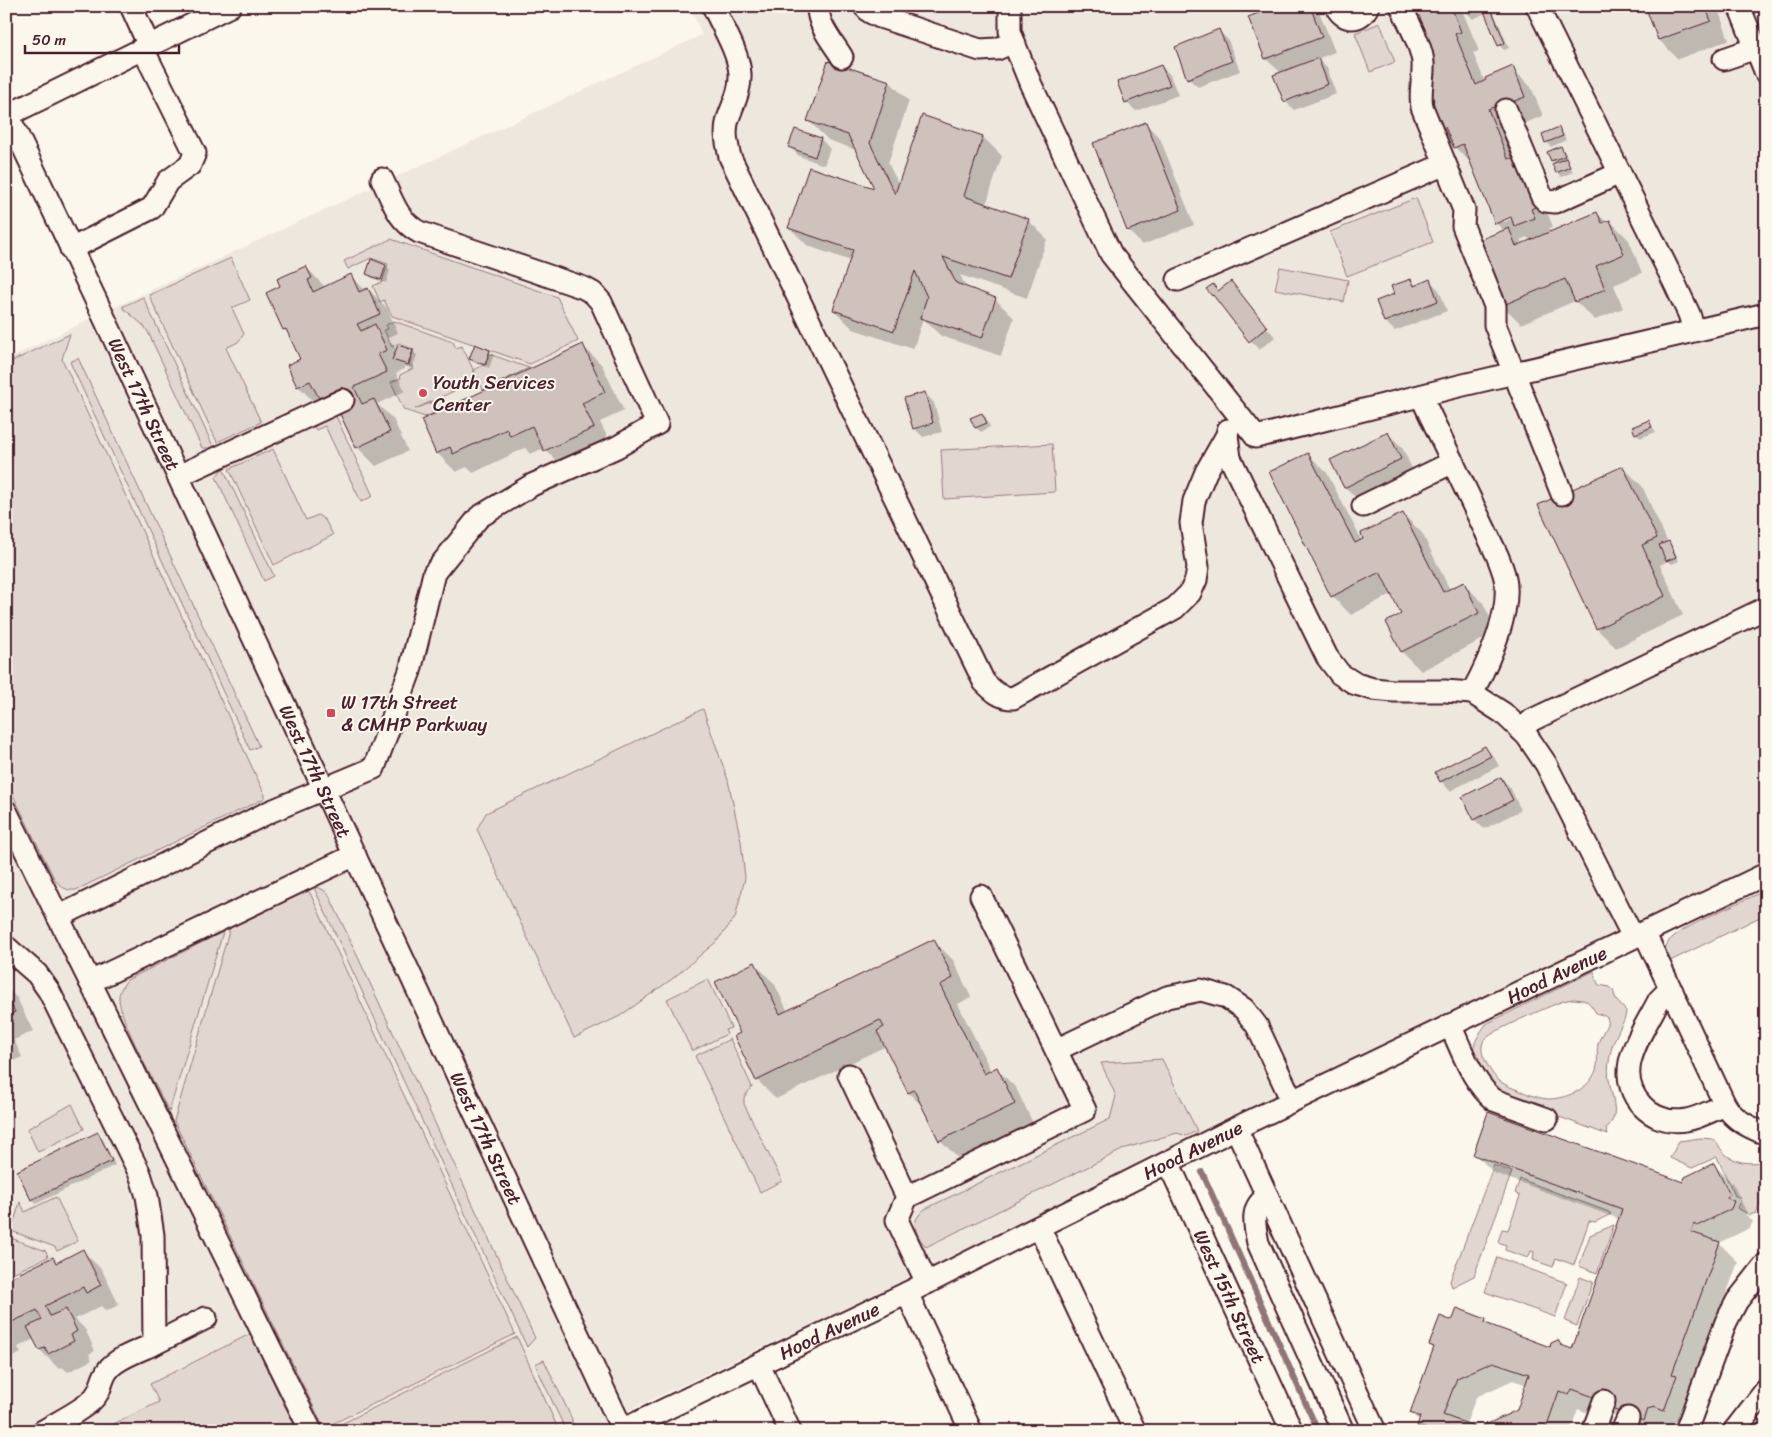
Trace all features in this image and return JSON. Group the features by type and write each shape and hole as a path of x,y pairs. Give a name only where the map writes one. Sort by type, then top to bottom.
{"street":[{"path":"71,248 152,208 168,182 190,165 195,154 146,48 130,6"},
{"path":"7,114 230,6"},
{"path":"713,6 738,62 740,75 738,91 728,120 726,136 730,157 984,682 995,693 1005,698 1013,698 1175,608 1190,593 1196,580 1198,567 1191,523 1194,502 1206,472 1227,435 1235,411"},
{"path":"818,6 821,23 842,57"},
{"path":"864,6 870,12 880,17 980,50 997,49 1014,42"},
{"path":"1010,6 1010,31 1031,86 1111,254 1256,437 1514,373 1766,314"},
{"path":"1336,6 1343,16 1351,18 1360,16 1368,6"},
{"path":"1401,6 1422,55 1422,107 1464,210 1463,226 1493,300 1496,325 1562,494"},
{"path":"1537,6 1689,314 1694,330"},
{"path":"1739,6 1766,74"},
{"path":"1724,59 1756,48"},
{"path":"1506,110 1542,197 1546,201 1555,202 1620,173"},
{"name":"West 17th Street","path":"7,114 178,476 622,1430"},
{"path":"1178,280 1445,164"},
{"path":"58,917 269,812 374,768 410,671 434,573 479,517 532,485 617,447 657,424 601,302 593,293 584,288 419,232 401,219 382,179"},
{"path":"1421,396 1497,555 1505,578 1505,603 1501,623 1484,670 1472,693"},
{"path":"178,476 344,400"},
{"path":"1227,435 1230,458 1327,657 1340,674 1356,684 1373,689 1472,693 1503,713 1527,736 1546,764 1639,935 1672,991 1725,1105 1736,1119 1750,1128 1766,1134"},
{"path":"1363,506 1453,462"},
{"path":"1521,730 1532,720 1766,608"},
{"path":"6,811 311,1431"},
{"path":"90,982 355,855"},
{"name":"Hood Avenue","path":"622,1430 907,1293 1236,1128 1766,874"},
{"path":"927,1283 897,1220 907,1197 1085,1110 981,896"},
{"path":"6,946 37,974 49,991 140,1174 147,1196 153,1235 154,1344"},
{"path":"1056,1050 1167,997 1201,990 1226,997 1244,1008 1257,1026 1292,1101"},
{"path":"1672,991 1665,994 1659,1000 1635,1047 1628,1081 1632,1092 1644,1108 1652,1114 1663,1119 1676,1121 1697,1117 1725,1105"},
{"path":"1450,1025 1475,1077 1487,1094 1494,1100 1547,1119"},
{"path":"849,1075 907,1197"},
{"path":"1236,1128 1375,1431"},
{"name":"West 15th Street","path":"1168,1162 1292,1431"},
{"path":"1268,1197 1262,1199 1256,1206 1254,1222 1258,1243 1343,1431"},
{"path":"1039,1227 1135,1431"},
{"path":"1686,1431 1726,1322 1736,1301 1766,1264"},
{"path":"907,1293 971,1431"},
{"path":"43,1431 92,1401 101,1390 108,1369 116,1362 206,1318"},
{"path":"759,1365 790,1431"},
{"path":"1734,1431 1766,1390"},
{"path":"1593,1431 1604,1401"}],"shaded area":[{"path":"690,6 1738,6 1766,78 1766,872 586,1431 6,1431 6,360 102,313 702,35"},
{"path":"1380,23 1395,62 1370,72 1355,33"},
{"path":"1416,198 1433,242 1347,276 1330,232"},
{"path":"391,239 557,297 578,341 530,364 392,316 384,300 380,302 373,286 382,282 388,264 371,258 348,269 344,261"},
{"path":"231,258 250,300 232,308 244,334 238,342 226,348 261,422 217,442 149,295"},
{"path":"1280,267 1348,280 1344,302 1275,289"},
{"path":"143,297 214,448 202,448 148,332 144,326 122,307"},
{"path":"394,321 453,342 456,348 462,346 478,380 415,409 443,398 445,403 441,405 443,409 425,417 404,410 391,382 401,378 400,375 414,368 409,365 414,350 399,343 392,347 384,330 388,329 386,325"},
{"path":"70,334 62,359 265,795 265,798 76,890 64,888 55,880 6,781 6,364"},
{"path":"489,354 529,368 483,390 474,370 486,364"},
{"path":"78,358 259,746 250,750 70,362"},
{"path":"334,412 373,496 361,502 325,426 316,430 312,422"},
{"path":"1052,444 1055,492 944,499 941,450"},
{"path":"273,449 306,520 318,515 325,520 333,535 274,565 229,469"},
{"path":"223,468 274,576 264,581 216,477"},
{"path":"703,709 728,780 741,841 745,878 735,918 716,942 672,979 620,1016 574,1038 477,829 486,813"},
{"path":"316,886 329,895 535,1338 527,1347 315,890"},
{"path":"1766,890 1766,914 1666,963 1666,946 1675,935"},
{"path":"307,891 310,893 515,1334 324,1428 174,1121 230,928"},
{"path":"223,932 169,1112 125,1020 120,1006 120,993 127,980"},
{"path":"1594,971 1599,985 1610,987 1616,1000 1626,1011 1609,1058 1608,1069 1614,1103 1614,1116 1606,1129 1608,1135 1503,1096 1489,1086 1473,1053 1479,1034 1486,1024","holes":["1573,999 1588,1002 1596,1013 1605,1016 1608,1020 1598,1044 1596,1070 1584,1087 1564,1097 1550,1099 1515,1089 1505,1084 1493,1074 1482,1053 1483,1042 1487,1037 1545,1008"]},
{"path":"708,979 731,1028 725,1030 727,1034 692,1051 667,999"},
{"path":"730,1039 752,1087 744,1097 744,1104 782,1181 760,1192 695,1056"},
{"path":"1162,1059 1197,1131 1186,1136 1177,1133 1126,1148 926,1247 915,1228 917,1218 925,1209 1110,1119 1116,1096 1101,1063"},
{"path":"72,1104 84,1129 38,1152 27,1129"},
{"path":"1701,1138 1713,1139 1727,1156 1736,1161 1746,1163 1762,1162 1766,1171 1766,1197 1761,1201 1756,1213 1750,1215 1737,1208 1741,1198 1735,1196 1717,1157 1692,1168 1670,1158 1679,1141"},
{"path":"1494,1165 1512,1172 1474,1276 1452,1287 1450,1281"},
{"path":"1520,1179 1611,1214 1595,1222 1589,1221 1574,1265 1556,1258 1553,1267 1533,1260 1534,1252 1531,1251 1528,1258 1505,1250 1506,1245 1498,1242 1502,1229 1508,1230 1520,1196 1515,1193"},
{"path":"56,1197 78,1241 57,1251 55,1247 11,1231 20,1202 25,1212"},
{"path":"1614,1225 1597,1273 1579,1266 1590,1235"},
{"path":"8,1237 46,1251 48,1257 6,1276 6,1243"},
{"path":"1497,1257 1567,1283 1555,1317 1485,1292"},
{"path":"1580,1277 1593,1282 1577,1326 1565,1321"},
{"path":"250,1334 297,1431 99,1431 159,1402 150,1384"},
{"path":"517,1337 559,1431 327,1431"},
{"path":"544,1360 571,1417 573,1424 570,1431 566,1431 535,1364"}],"building":[{"path":"1277,6 1310,6 1322,37 1265,59 1248,17"},
{"path":"1407,6 1451,6 1461,32 1455,34 1476,85 1486,80 1485,78 1513,66 1525,97 1488,109 1508,159 1514,157 1535,207 1531,209 1535,218 1514,226 1511,217 1495,224 1463,144 1454,148 1445,127 1436,130 1426,105 1434,101 1425,79 1435,75"},
{"path":"1482,6 1490,6 1505,43 1498,46"},
{"path":"1645,6 1705,6 1711,21 1658,40"},
{"path":"1219,29 1232,61 1187,79 1175,47"},
{"path":"1318,58 1328,84 1284,102 1273,75"},
{"path":"828,61 890,81 870,143 895,194 922,115 983,136 964,196 1029,219 1008,279 943,257 956,283 996,298 982,338 920,318 927,297 915,271 894,331 833,310 853,250 788,228 809,167 874,188 848,135 807,121"},
{"path":"1161,65 1170,85 1125,103 1117,82"},
{"path":"1146,122 1181,210 1127,231 1093,143"},
{"path":"1559,127 1563,136 1545,143 1542,134"},
{"path":"795,129 821,138 815,157 788,147"},
{"path":"1561,146 1565,156 1551,161 1547,152"},
{"path":"1566,158 1570,167 1556,173 1552,164"},
{"path":"1597,212 1602,223 1610,220 1624,254 1596,266 1605,289 1575,302 1565,279 1501,306 1474,242 1509,228 1516,246"},
{"path":"371,259 386,265 381,280 366,274"},
{"path":"306,266 312,278 308,280 313,292 351,274 359,292 368,288 380,314 357,324 361,331 375,324 387,350 378,354 387,372 354,387 362,404 374,399 390,432 356,448 340,414 352,408 342,387 319,398 310,381 297,387 287,365 300,359 286,329 283,330 266,293 280,286 277,279"},
{"path":"1411,279 1414,286 1430,279 1438,301 1384,322 1376,301 1394,294 1391,286"},
{"path":"1231,281 1267,327 1249,342 1213,295 1206,289 1213,284 1218,291"},
{"path":"475,344 490,350 485,365 469,359"},
{"path":"583,344 605,392 582,403 594,428 544,451 532,426 510,436 507,429 453,454 450,447 436,454 421,420"},
{"path":"398,345 413,350 408,365 392,360"},
{"path":"925,392 933,423 913,429 904,398"},
{"path":"982,413 987,423 975,428 970,418"},
{"path":"1649,420 1652,427 1635,434 1632,427"},
{"path":"1388,432 1401,459 1344,488 1330,460"},
{"path":"1308,453 1355,543 1363,539 1361,533 1403,513 1443,592 1464,582 1479,613 1401,652 1386,622 1401,614 1380,572 1331,597 1269,472"},
{"path":"1623,466 1657,538 1642,545 1665,596 1596,629 1538,505"},
{"path":"1669,541 1676,557 1666,561 1659,545"},
{"path":"1485,746 1491,756 1440,782 1435,772"},
{"path":"1501,777 1513,800 1474,820 1462,797"},
{"path":"934,939 953,978 940,985 984,1074 997,1067 1015,1104 939,1141 914,1090 908,1093 877,1031 884,1027 880,1020 756,1081 734,1036 740,1033 715,982 755,962 780,1014"},
{"path":"6,993 15,1012 6,1016"},
{"path":"1488,1112 1683,1182 1685,1177 1714,1163 1729,1193 1727,1198 1734,1201 1731,1209 1697,1226 1694,1224 1691,1232 1720,1242 1672,1374 1677,1375 1664,1411 1654,1407 1648,1409 1644,1421 1609,1408 1610,1403 1572,1389 1569,1395 1559,1391 1545,1431 1427,1431 1427,1429 1417,1426 1420,1417 1410,1413 1434,1347 1429,1345 1440,1316 1450,1320 1453,1319 1457,1308 1486,1319 1485,1323 1550,1347 1551,1343 1558,1340 1561,1345 1572,1349 1622,1209 1473,1155","holes":["1493,1362 1529,1374 1517,1410 1479,1428 1443,1415 1457,1378"]},
{"path":"98,1132 112,1161 31,1200 17,1171"},
{"path":"83,1249 101,1285 86,1293 83,1287 45,1306 50,1316 66,1309 77,1331 71,1335 74,1341 48,1354 45,1348 39,1350 27,1327 42,1320 37,1310 6,1325 6,1280 53,1257 56,1263"}],"waterway":[{"path":"1202,1172 1318,1431"}],"place":[{"name":"Youth Services Center","path":"423,393"},
{"name":"W 17th Street & CMHP Parkway","path":"331,713"}]}
